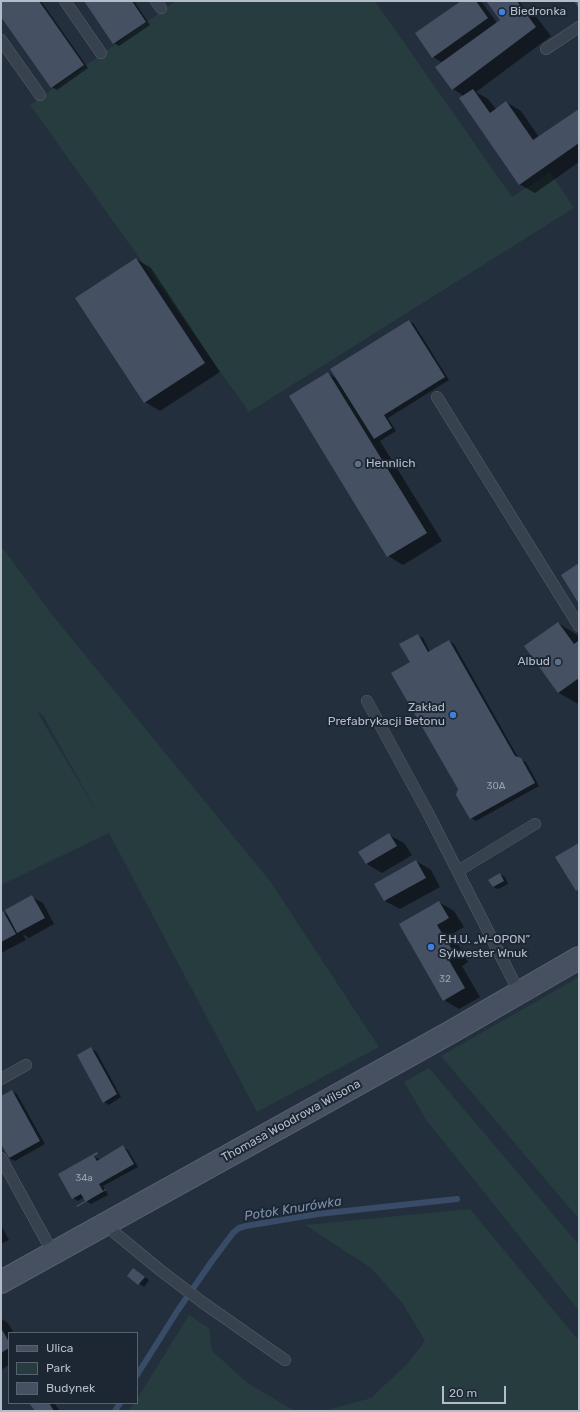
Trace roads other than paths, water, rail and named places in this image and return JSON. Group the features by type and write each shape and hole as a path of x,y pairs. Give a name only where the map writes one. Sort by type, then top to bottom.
{"street":[{"name":"Thomasa Woodrowa Wilsona","path":"1,1282 293,1120 579,958"}],"lane":[{"path":"66,1 101,53"},
{"path":"546,49 579,27"},
{"path":"1,40 40,95"},
{"path":"437,397 579,626"},
{"path":"368,701 425,807 519,992"},
{"path":"458,872 535,824"},
{"path":"1,1079 26,1066"},
{"path":"1,1158 53,1253"},
{"path":"108,1223 115,1234 202,1302 285,1360"}],"waterway":[{"name":"Potok Knurówka","path":"138,1373 178,1310 212,1261 233,1233 239,1228 318,1214 457,1199"},
{"name":"Potok Knurówka","path":"115,1411 119,1404"}],"place":[{"name":"Biedronka","path":"502,12"},
{"name":"Hennlich","path":"358,464"},
{"name":"Albud","path":"558,662"},
{"name":"Zakład Prefabrykacji Betonu","path":"453,715"},
{"name":"F.H.U. „W-OPON” Sylwester Wnuk","path":"431,947"}]}
